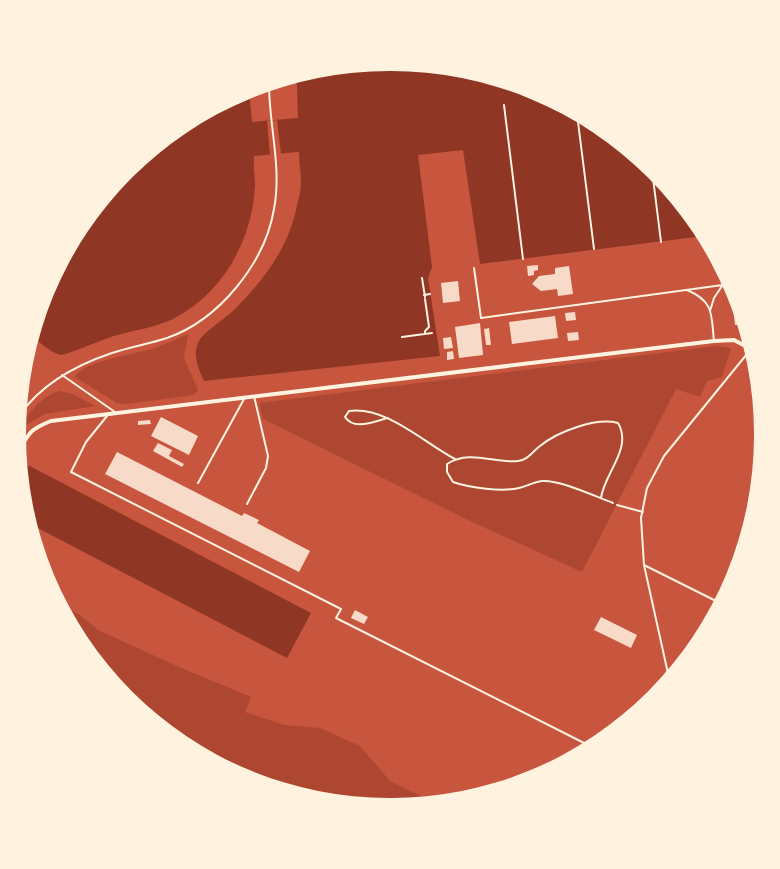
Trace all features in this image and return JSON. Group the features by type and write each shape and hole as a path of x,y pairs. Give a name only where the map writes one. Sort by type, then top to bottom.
{"street":[{"path":"26,438 36,427 51,421 714,341 734,340 742,344"}],"lane":[{"path":"27,406 36,396 62,375 84,363 112,352 168,337 185,329 212,312 230,295 256,259 267,235 274,209 277,181 270,91"},
{"path":"474,268 481,318 721,285"},
{"path":"710,311 714,298 722,286"},
{"path":"687,290 701,297 707,303 710,311 714,341"},
{"path":"667,669 644,565 642,518 647,488 664,456 745,356"},
{"path":"62,375 117,413"},
{"path":"247,504 266,468 268,456 254,396"},
{"path":"198,483 245,397"},
{"path":"108,414 86,442 71,472 341,609 336,618 583,743"},
{"path":"617,505 643,512"},
{"path":"644,565 713,600"}],"path":[{"path":"504,105 524,258"},
{"path":"578,123 594,249"},
{"path":"654,185 661,242"},
{"path":"422,278 429,327 425,334"},
{"path":"425,297 430,294"},
{"path":"402,337 432,333"},
{"path":"388,418 354,425 345,417 349,411 374,412 388,418 406,427 432,446 455,458 482,457 519,461 530,457 540,446 572,428 608,420 618,423 622,430 618,458 602,491 601,498"},
{"path":"455,458 447,464 447,472 454,482 466,486 517,488 542,481 562,483 617,505"}],"shaded area":[{"path":"390,71 414,72 437,74 484,83 529,98 572,119 630,161 679,213 695,237 480,264 463,150 418,155 432,267 428,278 440,356 204,381 196,356 199,341 204,334 244,300 273,263 288,235 301,188 299,152 254,156 255,186 253,206 241,245 232,263 220,280 191,308 166,322 114,336 64,355 54,352 39,342 54,295 75,253 101,213 133,177 150,161 188,132 208,119 250,99 252,122 298,118 296,83 343,74"},
{"path":"188,334 184,358 198,390 194,395 125,404 117,403 75,377 80,371 99,362 155,348"},
{"path":"716,346 731,348 722,377 707,381 700,397 676,389 582,572 468,520 263,419 259,403"},
{"path":"59,391 73,394 95,406 45,414 26,425 27,417 34,408 53,393"},
{"path":"28,465 311,613 287,658 39,529 33,505"},
{"path":"72,611 98,630 251,697 245,712 284,725 320,728 360,746 390,781 421,796 366,797 319,791 296,786 251,771 208,750 169,723 133,692 101,656"}],"pier":[{"path":"277,120 281,154 270,155 267,121"}],"building":[{"path":"538,265 538,270 534,271 534,275 528,276 527,266"},
{"path":"569,266 573,294 558,296 557,289 541,291 532,284 539,276 555,274 555,268"},
{"path":"458,281 460,301 443,303 441,283"},
{"path":"575,312 576,320 566,321 565,313"},
{"path":"555,316 558,338 512,344 509,322"},
{"path":"480,323 483,355 459,358 455,327"},
{"path":"489,328 491,345 486,345 484,329"},
{"path":"578,332 579,340 568,341 567,333"},
{"path":"451,337 453,348 444,349 443,338"},
{"path":"453,351 454,359 447,360 447,352"},
{"path":"161,417 198,436 189,455 151,436"},
{"path":"150,420 151,424 138,425 138,421"},
{"path":"158,443 172,450 169,456 184,464 182,467 153,451"},
{"path":"117,452 242,516 244,513 259,520 257,523 310,551 299,572 105,474"},
{"path":"355,610 368,617 364,624 351,618"},
{"path":"601,617 637,635 631,648 594,630"}]}
